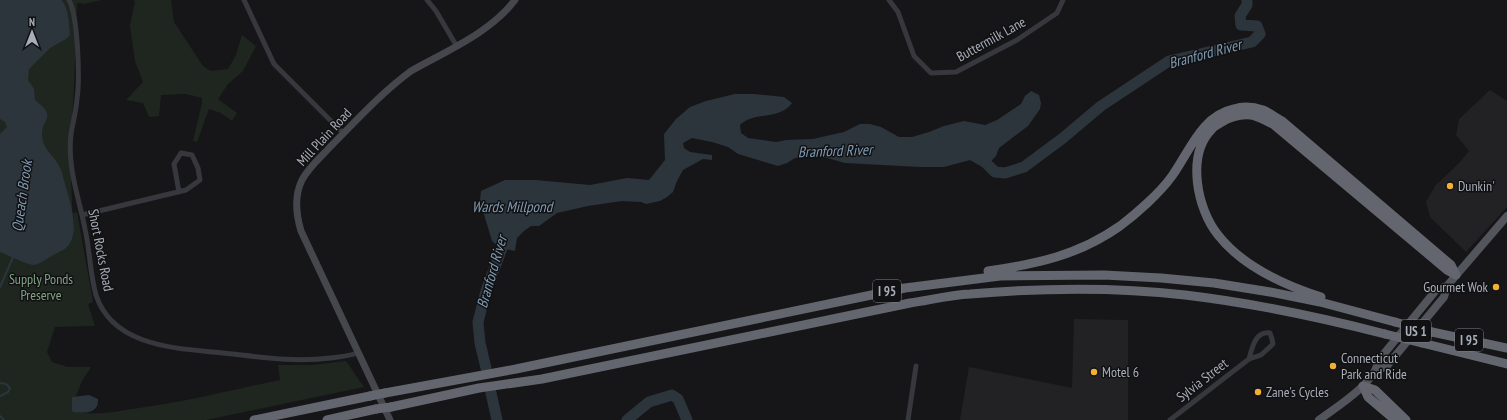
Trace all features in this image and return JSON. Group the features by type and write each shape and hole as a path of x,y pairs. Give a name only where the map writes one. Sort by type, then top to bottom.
{"highway":[{"path":"905,288 961,275 1024,266 1061,257 1093,244 1120,226 1145,205 1171,177 1195,139 1208,122 1223,111 1244,106 1263,110 1282,121 1451,265 1456,275"},
{"path":"1395,322 1293,288 1263,272 1238,255 1218,235 1206,214 1198,193 1197,166 1201,144 1212,128 1231,117 1251,115 1273,124 1447,270 1456,275"},
{"name":"I 95","path":"254,420 385,393 516,369 905,288 1000,276 1104,275 1214,283 1320,302 1432,332 1507,348"},
{"name":"I 95","path":"327,420 479,388 542,379 902,304 969,294 1066,290 1127,291 1185,295 1254,305 1305,315 1490,360 1507,366"},
{"path":"1363,386 1368,397 1395,420"},
{"path":"1363,386 1375,390 1406,420"}],"main road":[{"name":"US 1","path":"1319,420 1363,386 1378,368 1386,367 1444,297 1447,286 1507,216"}],"street":[{"name":"Short Rocks Road","path":"69,0 75,19 78,78 78,98 71,134 70,159 82,215 94,284 99,302 117,326 130,335 150,342 177,348 283,360 312,360 357,353"},
{"path":"244,0 274,64 343,133"},
{"path":"427,0 436,11 456,46"},
{"name":"Mill Plain Road","path":"390,420 357,353 306,241 297,215 297,198 302,180 314,164 343,133 400,79 411,71 490,25 506,12 515,0"},
{"name":"Buttermilk Lane","path":"889,0 898,12 914,56 931,73 956,72 1017,40 1057,13 1063,0"},
{"path":"82,215 179,192 186,190 200,180 198,168 192,155 181,153 174,164 179,192"},
{"name":"Sylvia Street","path":"1170,420 1249,359 1261,354 1273,344 1270,333 1264,332 1257,337 1249,359"},
{"path":"908,420 916,366"}],"shaded area":[{"path":"1490,90 1507,101 1507,207 1466,252 1430,217 1426,202 1435,186 1469,151 1456,135 1459,119"},
{"path":"1074,319 1128,320 1128,420 960,420 969,367 1072,388"}],"green space":[{"name":"Supply Ponds Preserve","path":"0,0 102,0 84,4 77,3 70,153 73,227 73,213 77,212 93,302 88,304 95,326 55,327 47,352 52,362 68,367 91,367 82,381 76,396 72,398 72,410 94,414 117,411 188,400 280,380 278,365 312,365 346,361 364,387 206,420 0,420"},
{"path":"132,0 171,0 174,22 203,66 211,71 228,69 236,55 242,35 256,46 243,71 228,84 218,99 237,113 232,121 221,113 209,109 197,142 193,141 202,98 186,94 161,95 159,116 149,117 143,103 126,100 143,82 135,61 130,26 135,1"}],"water":[{"path":"0,0 61,0 66,7 69,21 70,35 50,48 29,69 28,80 34,89 35,100 46,112 47,116 42,133 43,141 44,145 60,167 62,173 73,215 73,237 64,250 34,265 22,262 0,252 0,134 7,127 5,122 0,119"},
{"name":"Wards Millpond","path":"1031,91 1039,95 1041,103 1040,109 1028,126 999,148 996,156 984,168 970,160 944,167 920,167 845,163 820,156 795,158 778,166 738,154 728,147 692,138 683,143 684,148 690,152 712,155 712,160 703,159 683,170 673,192 667,197 660,201 646,204 641,202 622,201 588,206 557,213 539,226 531,226 524,231 517,238 515,251 500,248 492,241 480,201 481,191 505,180 535,180 590,185 627,178 649,180 665,160 664,134 676,119 690,107 706,101 735,94 784,97 792,103 787,109 780,112 752,118 740,125 741,133 748,138 776,142 813,139 844,132 860,124 870,124 881,127 899,137 912,137 964,121 985,125 997,120 1021,104 1025,96"},
{"path":"89,395 98,399 96,408 90,412 73,412 72,397"}],"waterway":[{"name":"Branford River","path":"976,153 995,172 1005,173 1024,167 1063,138 1101,106 1169,61 1252,42 1260,34 1257,26 1241,25 1240,16 1247,5 1247,0"},
{"name":"Branford River","path":"486,368 480,343 478,322 486,291 502,248 504,234"},
{"name":"Queach Brook","path":"0,287 14,255"},
{"name":"Queach Brook","path":"0,383 6,384 10,388 8,392 0,396"},
{"name":"Branford River","path":"491,393 497,420"},
{"name":"Branford River","path":"627,420 649,402 672,395 678,399 687,420"},
{"name":"Queach Brook","path":"0,416 4,420"}],"place":[{"name":"Dunkin'","path":"1450,186"},
{"name":"Gourmet Wok","path":"1496,287"},
{"name":"Connecticut Park and Ride","path":"1333,366"},
{"name":"Motel 6","path":"1094,372"},
{"name":"Zane's Cycles","path":"1258,392"}]}
